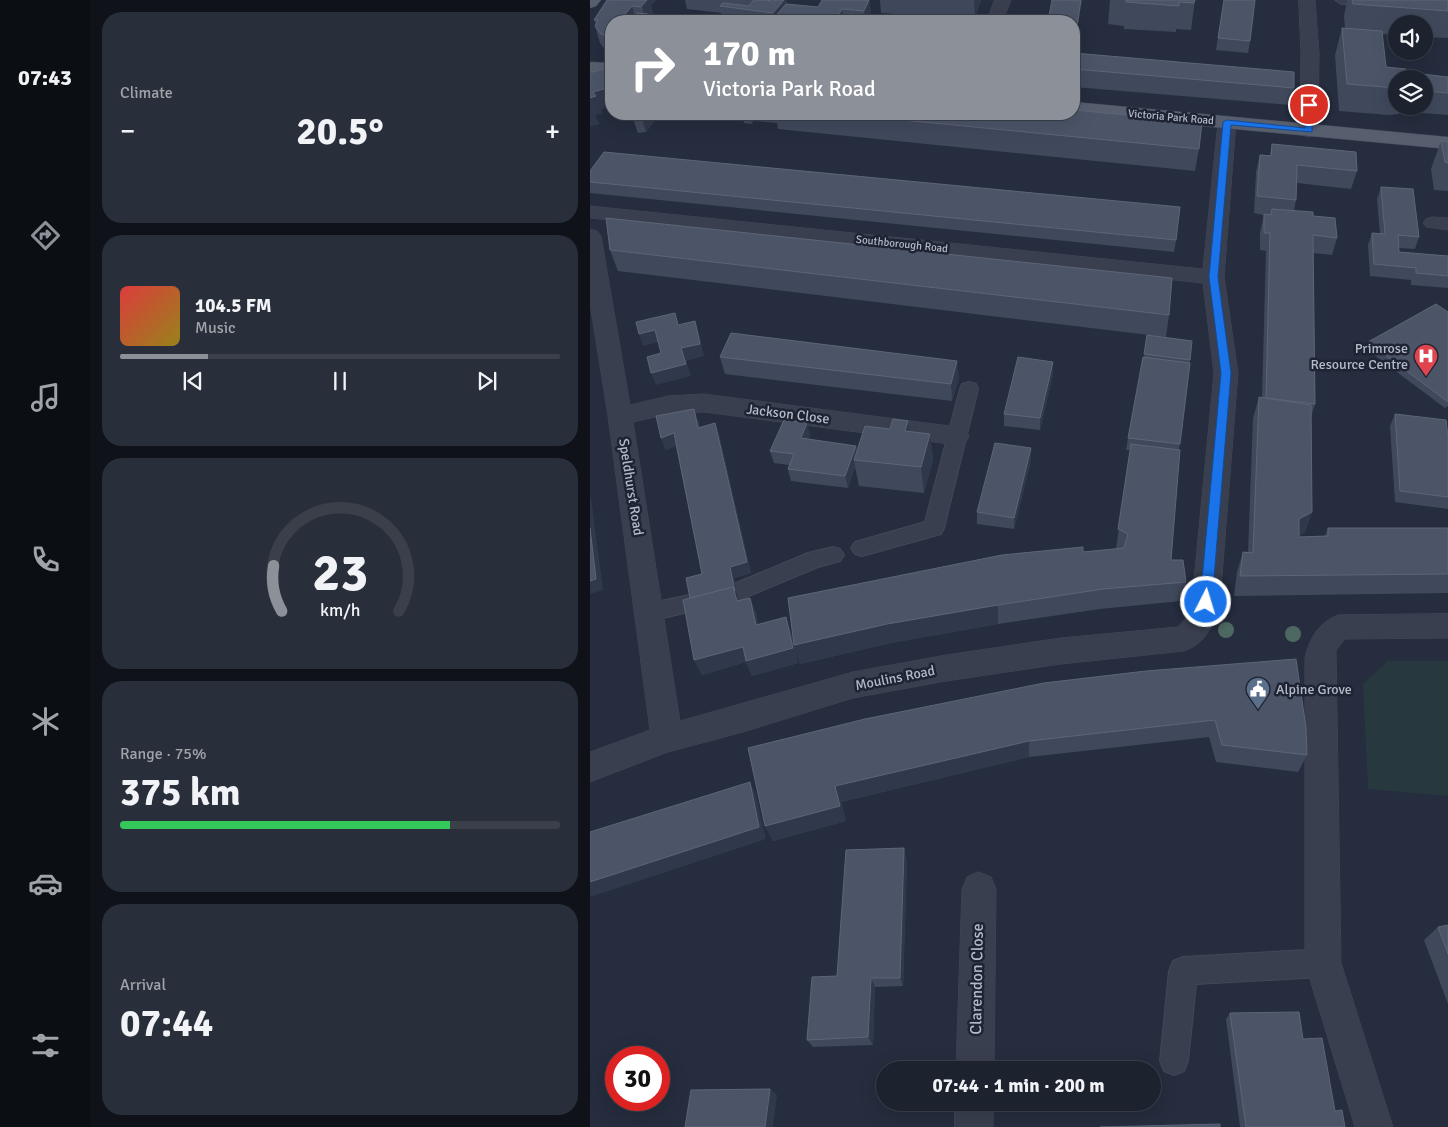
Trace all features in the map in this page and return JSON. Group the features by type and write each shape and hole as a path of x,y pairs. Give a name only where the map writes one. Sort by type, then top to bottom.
{"main road":[{"path":"590,3 593,0"},
{"path":"590,67 605,68"},
{"name":"Victoria Park Road","path":"1080,109 1448,143"}],"street":[{"path":"997,15 1003,0"},
{"path":"1307,0 1310,53 1309,131"},
{"path":"1213,277 1227,122"},
{"name":"Southborough Road","path":"590,212 1213,277"},
{"name":"Speldhurst Road","path":"590,236 620,416 667,738"},
{"name":"Moulins Road","path":"590,767 667,738 743,718 853,685 946,668 1061,652 1184,639 1194,633 1202,622 1206,602 1226,373 1213,277"},
{"name":"Jackson Close","path":"620,416 668,405 704,403 957,436"},
{"path":"1374,1127 1323,963 1320,658 1322,645 1338,627 1448,626"},
{"name":"Clarendon Close","path":"975,1061 979,889"},
{"path":"974,1111 974,1127"}],"lane":[{"path":"1341,0 1427,5 1426,0"},
{"path":"862,548 934,528 969,388"},
{"path":"737,592 815,559 833,555"},
{"path":"650,612 694,602"},
{"path":"1174,1061 1183,970 1323,963"}],"shaded area":[{"path":"1388,661 1448,661 1448,796 1368,789 1363,684"}],"building":[{"path":"607,0 647,0 641,7 632,6 624,15 605,15 605,36 601,34 595,26 598,20 594,20"},
{"path":"754,0 784,0 773,13 720,6 723,3 749,6"},
{"path":"822,0 869,0 864,11 842,9 838,15 776,15 786,4 818,7"},
{"path":"1052,0 1081,0 1079,15 1049,15"},
{"path":"1126,0 1195,0 1194,3 1179,2 1179,6 1126,2"},
{"path":"1224,0 1255,0 1250,41 1218,38"},
{"path":"1352,0 1448,0 1448,11 1353,4"},
{"path":"637,13 648,14 647,15 635,15"},
{"path":"1342,28 1382,31 1386,67 1406,70 1388,70 1388,87 1347,84"},
{"path":"1080,54 1294,72 1294,88 1080,70"},
{"path":"605,69 605,89 593,92 596,96 590,98 590,73"},
{"path":"1433,75 1448,77 1448,93 1433,92"},
{"path":"1080,111 1202,122 1199,149 902,120 1080,120"},
{"path":"1441,141 1448,142 1448,163 1445,162"},
{"path":"1272,144 1356,152 1357,171 1297,165 1296,200 1257,196 1260,155 1271,156"},
{"path":"604,152 1180,207 1176,240 590,182 590,171"},
{"path":"1381,187 1413,189 1419,237 1398,235 1399,252 1448,256 1448,276 1416,273 1416,268 1374,264 1372,233 1385,234"},
{"path":"1272,209 1313,212 1313,216 1335,218 1337,238 1313,235 1315,404 1266,398 1270,233 1264,233 1264,214 1271,215"},
{"path":"606,218 1172,278 1169,315 610,250"},
{"name":"Primrose Resource Centre","path":"1436,304 1448,312 1448,402 1368,342"},
{"path":"675,313 678,325 695,321 700,344 681,348 686,364 651,373 647,357 661,353 655,330 639,334 636,322"},
{"path":"731,333 957,361 951,384 720,357"},
{"path":"1147,335 1192,341 1190,360 1144,354"},
{"path":"1018,357 1053,362 1040,418 1004,414"},
{"path":"1143,357 1190,363 1180,444 1128,438"},
{"path":"1259,397 1311,405 1312,512 1299,519 1299,537 1328,536 1328,528 1448,528 1448,574 1240,576 1243,552 1253,553"},
{"path":"694,409 698,428 715,423 747,562 730,567 735,591 733,587 690,598 686,578 702,574 674,433 661,438 656,416"},
{"path":"1395,414 1446,420 1448,437 1448,497 1400,491"},
{"path":"893,419 908,421 905,431 930,434 921,467 854,460 865,426 890,429"},
{"path":"784,420 807,423 801,438 856,446 845,476 788,469 794,454 770,451"},
{"path":"995,443 1031,448 1014,518 977,512"},
{"path":"1131,444 1180,450 1171,560 1183,560 1186,582 1103,589 998,605 887,624 794,645 788,598 1002,555 1083,547 1083,552 1124,548 1128,534 1118,529"},
{"path":"590,528 596,579 590,581"},
{"path":"733,587 737,601 750,598 756,625 786,617 793,648 746,661 743,647 694,660 683,600"},
{"path":"1296,659 1306,728 1307,755 1222,745 1215,720 1029,741 835,786 840,806 765,826 748,748 865,719 1044,683 1146,671"},
{"path":"750,782 759,827 590,882 590,832"},
{"path":"904,848 900,978 871,978 868,1037 807,1040 812,977 837,976 846,850"},
{"path":"1448,925 1448,954 1438,927"},
{"path":"1299,1012 1303,1039 1322,1038 1335,1111 1342,1110 1345,1127 1246,1127 1230,1013"},
{"path":"770,1089 765,1127 685,1127 691,1090"},
{"path":"1220,1124 1220,1127 1100,1127"}],"place":[{"name":"Primrose Resource Centre","path":"1426,377"},
{"name":"Alpine Grove","path":"1258,710"}],"route":[{"path":"1206,602 1226,373 1213,277 1227,122 1309,131 1309,105"}]}
